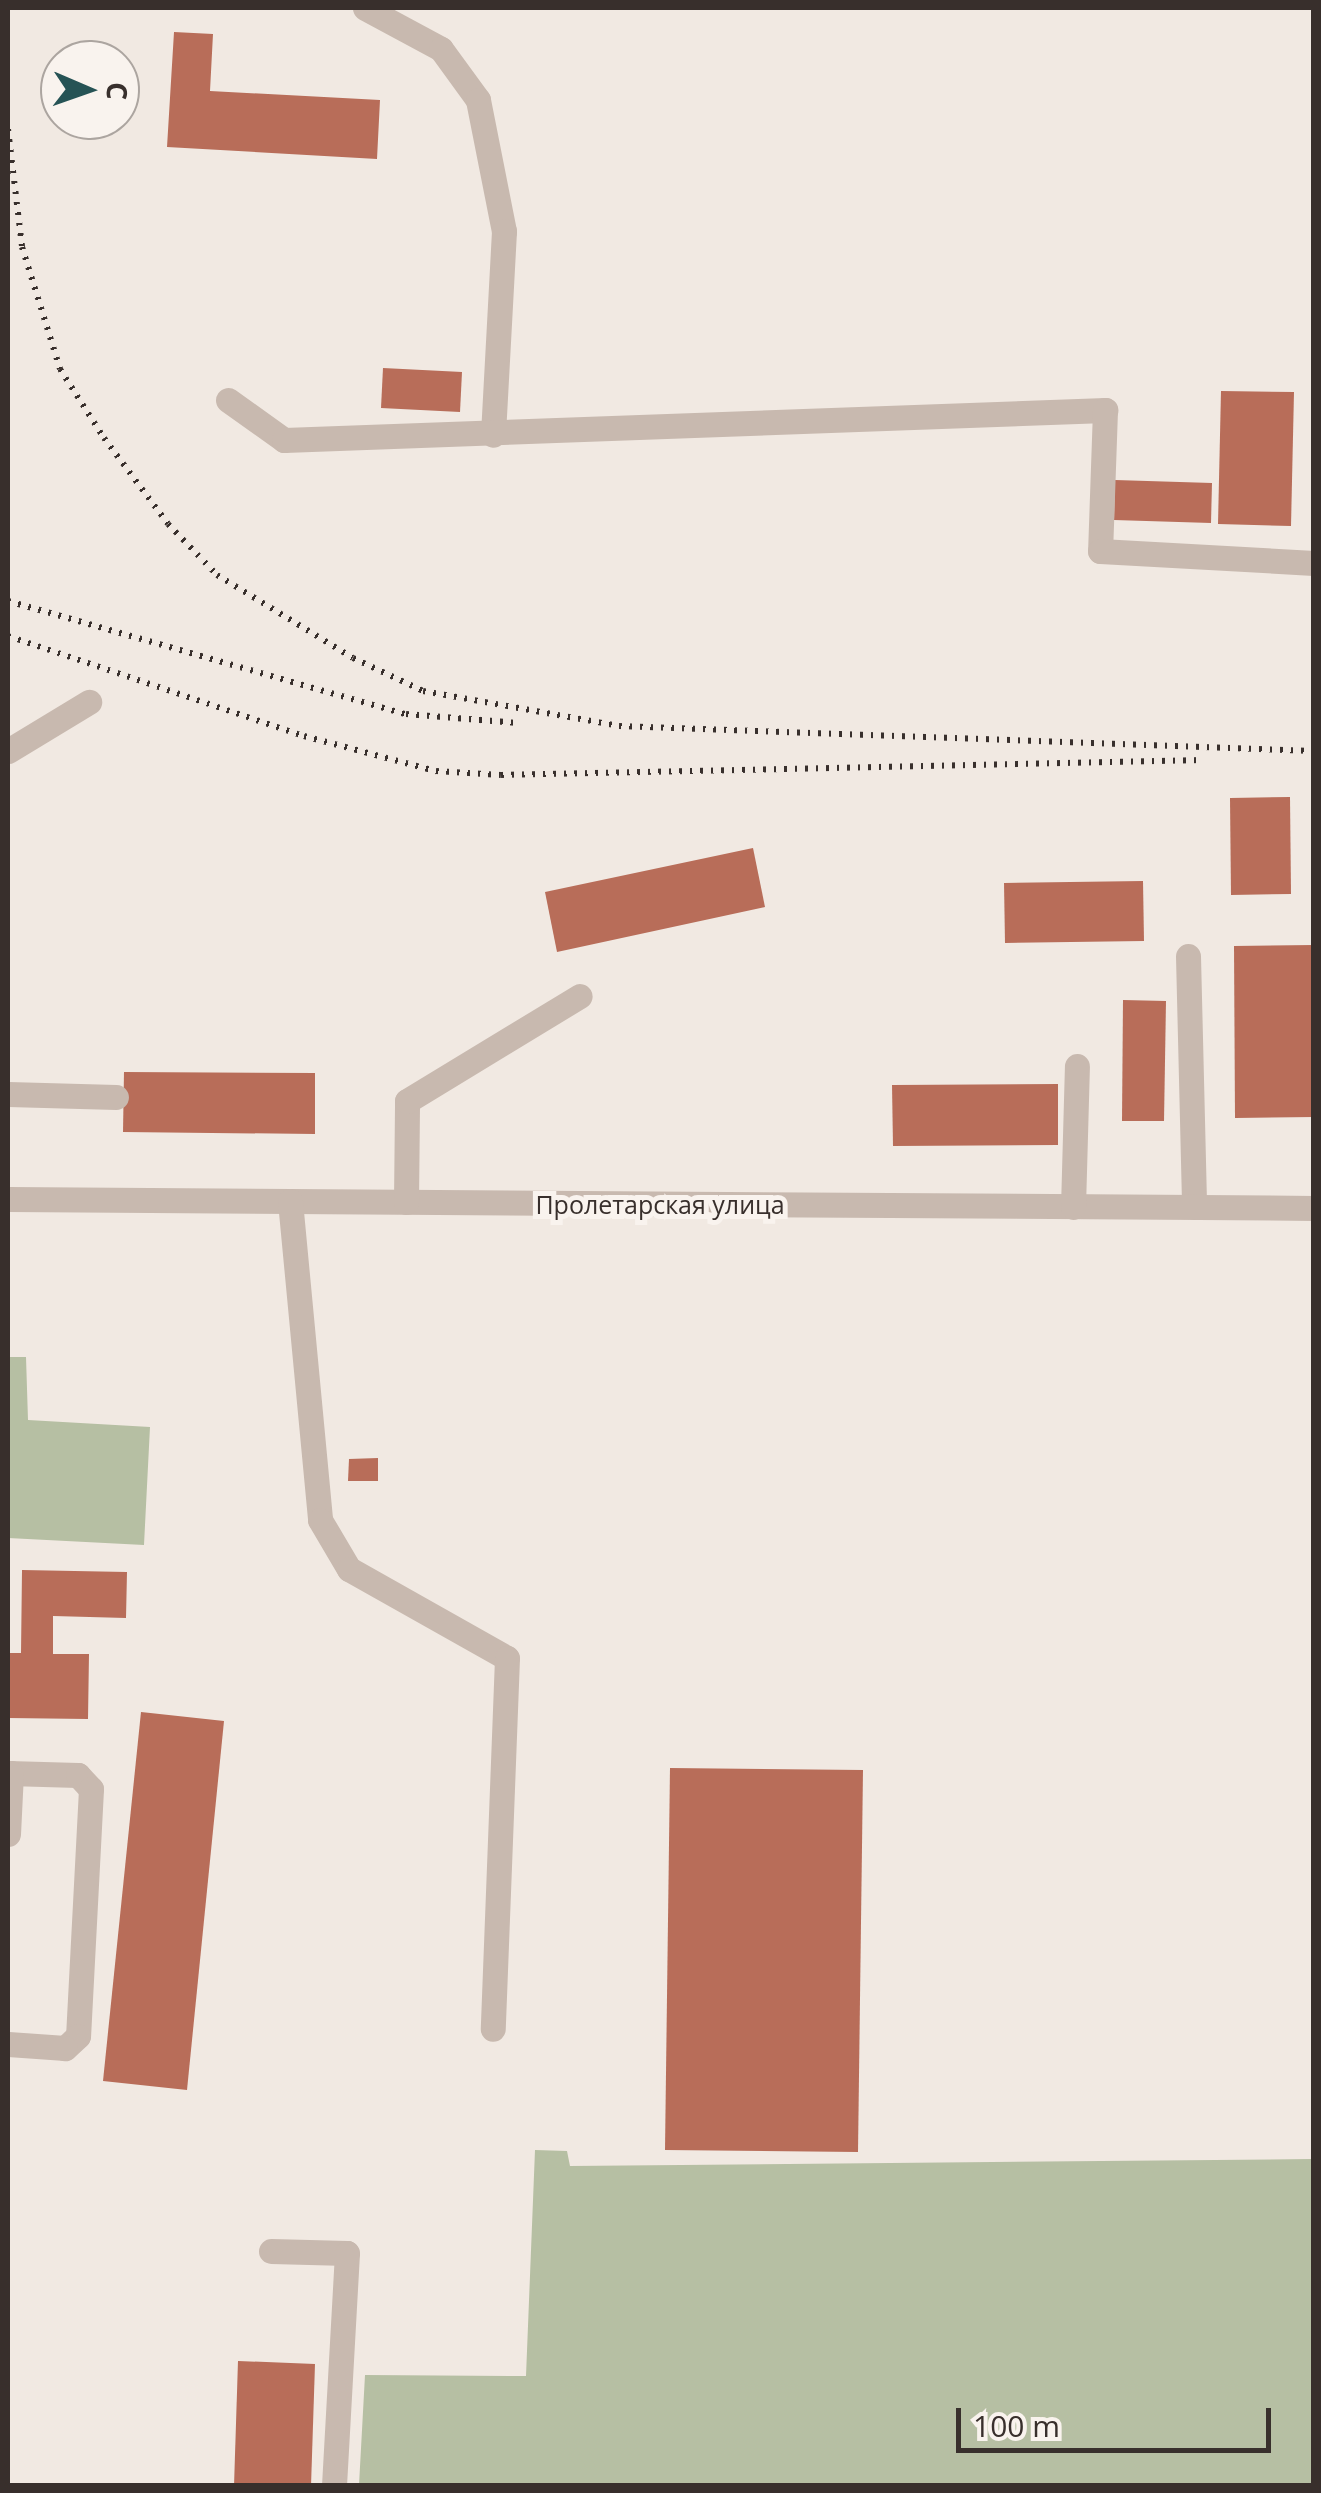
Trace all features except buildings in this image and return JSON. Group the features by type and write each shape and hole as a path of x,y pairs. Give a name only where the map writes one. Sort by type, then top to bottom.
{"street":[{"path":"365,8 440,50 478,100 504,231 493,435"},
{"path":"228,400 284,440 1105,410 1100,551 1314,563"},
{"path":"8,751 89,702"},
{"path":"1188,956 1194,1208"},
{"path":"406,1202 407,1101 580,996"},
{"path":"1073,1207 1076,1066"},
{"path":"8,1094 116,1097"},
{"name":"Пролетарская улица","path":"8,1198 1314,1208"},
{"path":"290,1201 320,1520 349,1569 507,1658 493,2029"},
{"path":"8,1834 9,1773 78,1775 91,1789 78,2036 64,2048 8,2044"},
{"path":"271,2251 347,2253 334,2486"}],"green space":[{"path":"8,1357 26,1357 28,1420 150,1427 144,1545 8,1538"},
{"path":"535,2150 567,2151 570,2166 1313,2159 1313,2485 359,2485 365,2375 526,2376"}],"railway":[{"path":"8,129 22,247 60,369 104,438 168,524 217,575 353,658 423,691 619,726 1314,751"},
{"path":"8,601 406,714 519,723"},
{"path":"8,636 304,736 436,771 501,775 1204,760"}]}
